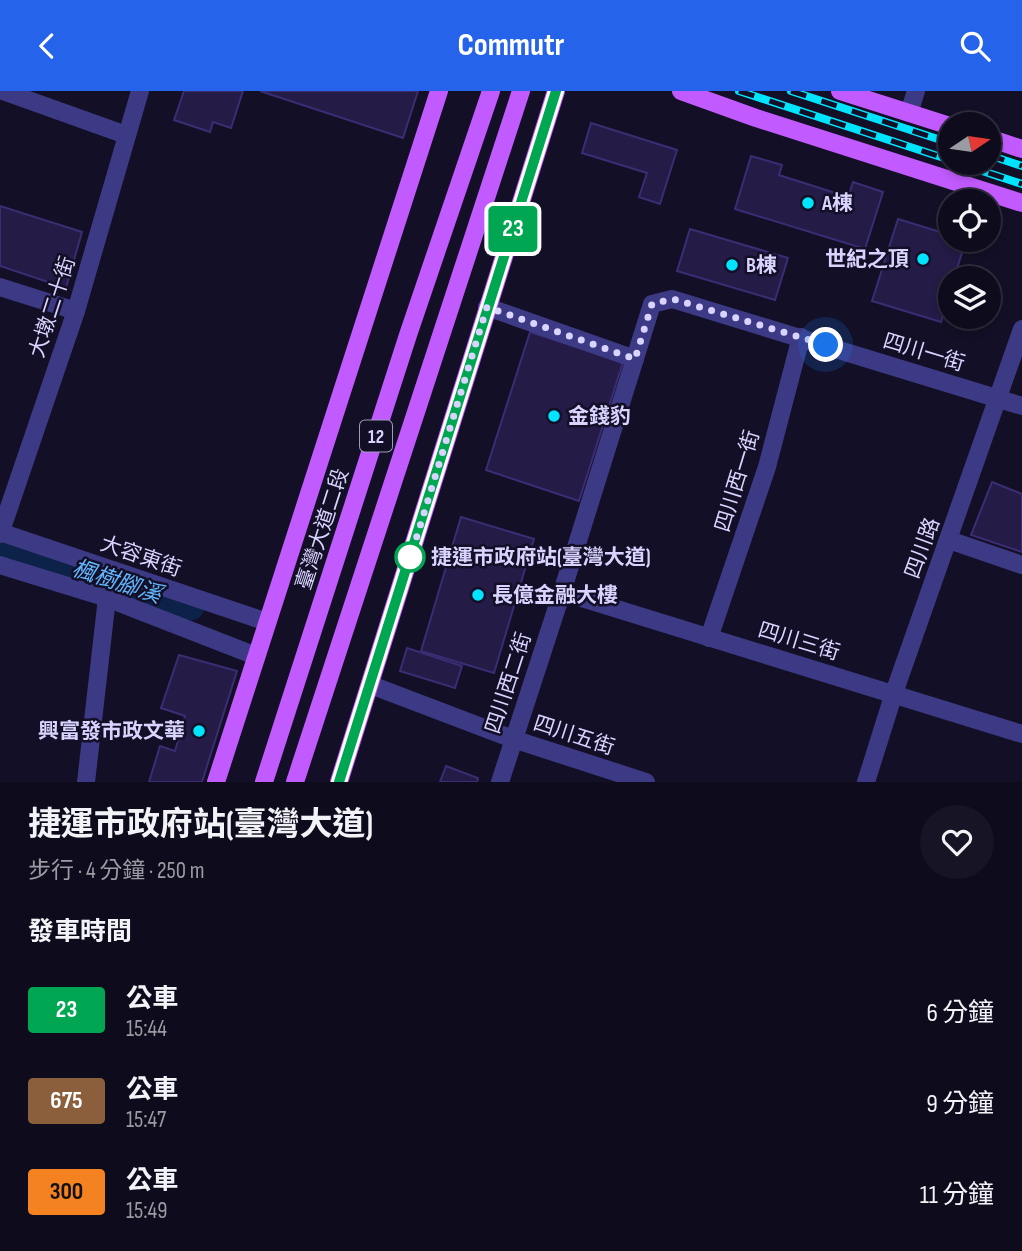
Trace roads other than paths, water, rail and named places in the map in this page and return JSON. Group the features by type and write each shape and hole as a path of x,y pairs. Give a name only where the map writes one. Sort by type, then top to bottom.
{"main road":[{"name":"臺灣大道二段","path":"216,782 439,91"},
{"name":"臺灣大道二段","path":"264,782 408,335 491,91"},
{"name":"12","path":"295,782 521,91"},
{"path":"339,782 556,91"},
{"path":"681,91 1022,203"},
{"path":"840,91 938,122"},
{"path":"1001,142 1022,149"}],"street":[{"path":"3,91 126,135"},
{"name":"大墩二十街","path":"0,533 3,514 76,311 140,91"},
{"path":"909,113 916,91"},
{"path":"0,287 76,311"},
{"name":"四川一街","path":"652,304 673,299 1022,406"},
{"name":"四川西二街","path":"500,782 652,304"},
{"path":"487,307 635,359"},
{"name":"四川路","path":"866,782 894,693 1022,329"},
{"name":"四川西一街","path":"709,638 767,467 801,337"},
{"name":"大容東街","path":"0,533 267,622"},
{"path":"949,540 1022,565"},
{"path":"0,565 107,598 256,656"},
{"name":"四川三街","path":"562,592 1022,734"},
{"path":"86,782 107,598"},
{"name":"四川五街","path":"370,685 513,739 646,782"}],"waterway":[{"name":"楓樹腳溪","path":"0,543 189,605"}],"railway":[{"path":"739,91 938,156"},
{"path":"791,91 938,139"},
{"path":"1001,159 1022,166"},
{"path":"995,175 1022,184"}],"place":[{"name":"A棟","path":"808,203"},
{"name":"世紀之頂","path":"923,259"},
{"name":"B棟","path":"732,265"},
{"name":"金錢豹","path":"554,416"},
{"name":"捷運市政府站(臺灣大道)","path":"410,557"},
{"name":"長億金融大樓","path":"478,595"},
{"name":"興富發市政文華","path":"199,731"}]}
